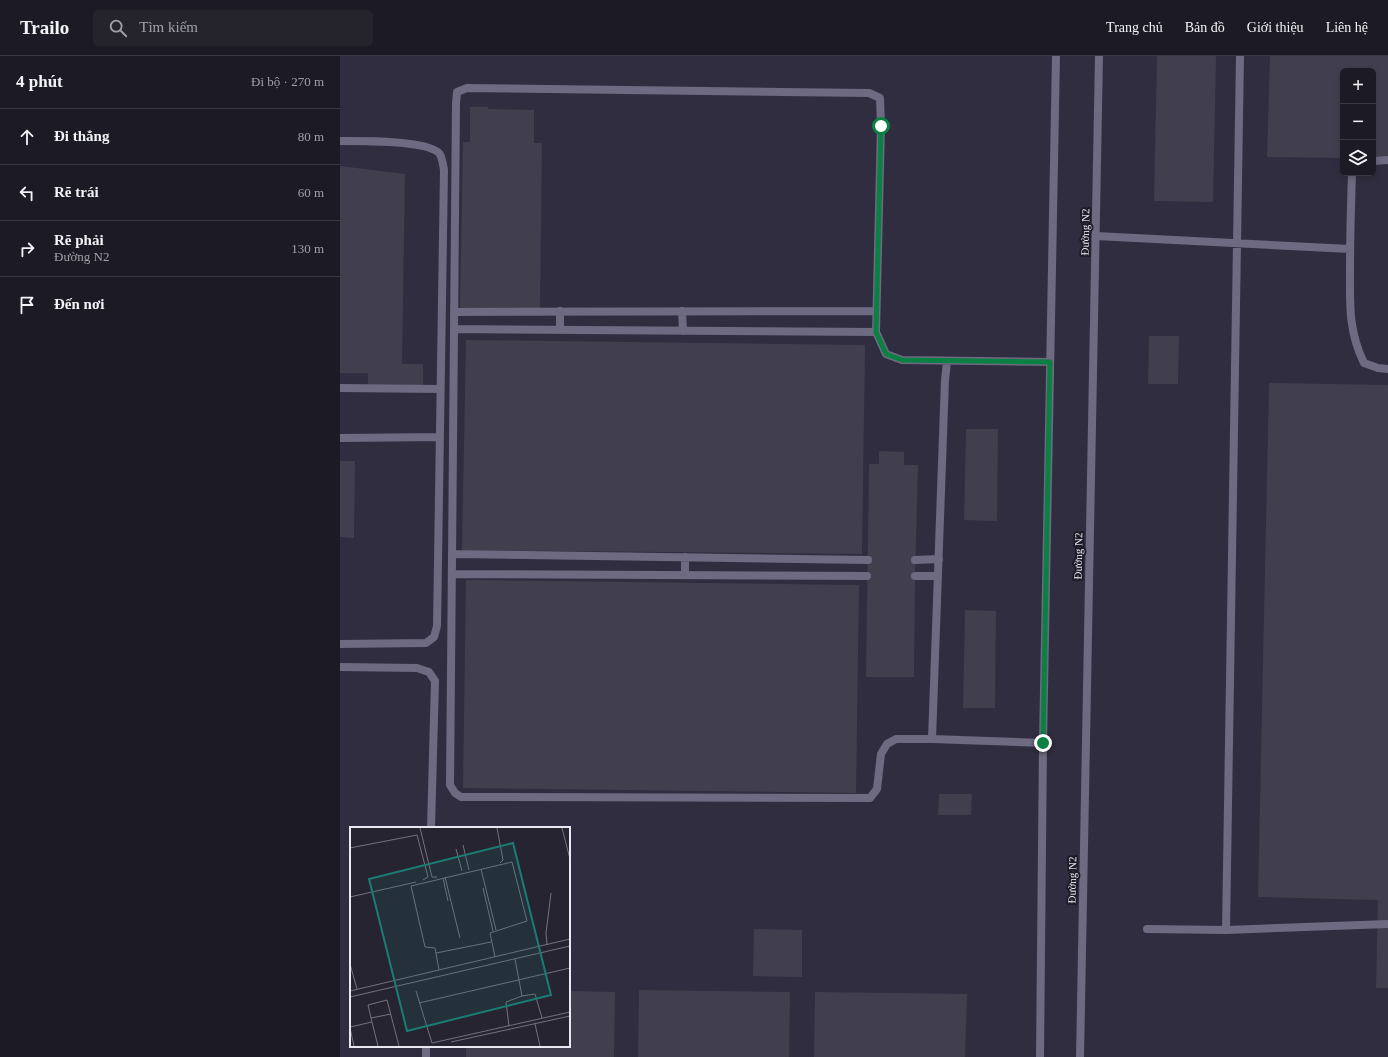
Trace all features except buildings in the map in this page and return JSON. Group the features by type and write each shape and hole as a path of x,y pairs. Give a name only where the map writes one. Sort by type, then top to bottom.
{"street":[{"path":"1040,1057 1043,743 1056,56"},
{"name":"Đường N2","path":"1080,1057 1099,56"},
{"path":"1226,930 1240,56"},
{"path":"1043,743 932,738 896,739 887,744 882,754 877,789 870,798 461,797 455,793 450,785 457,92 467,88 869,93 880,98 881,126 876,332 886,354 902,360 947,362 1050,362"},
{"path":"340,141 396,142 433,148 440,154 444,170 437,626 434,637 426,643 340,644"},
{"path":"1376,161 1388,160"},
{"path":"1352,176 1350,316 1357,348 1364,363 1378,368 1388,369"},
{"path":"1096,236 1350,249"},
{"path":"560,311 560,329"},
{"path":"682,311 683,330"},
{"path":"454,312 876,311"},
{"path":"454,329 876,332"},
{"path":"932,738 945,380 947,362"},
{"path":"340,388 440,389"},
{"path":"340,438 440,437"},
{"path":"452,554 868,560"},
{"path":"685,557 685,575"},
{"path":"915,560 938,559"},
{"path":"452,574 867,576"},
{"path":"915,576 938,576"},
{"path":"340,667 417,668 429,672 435,681 431,827"},
{"path":"1146,928 1226,930 1388,924"}],"shaded area":[{"path":"340,56 1388,56 1388,1057 340,1057"}],"route":[{"path":"881,126 876,332 886,354 902,360 947,362 1050,362 1043,743"}]}
